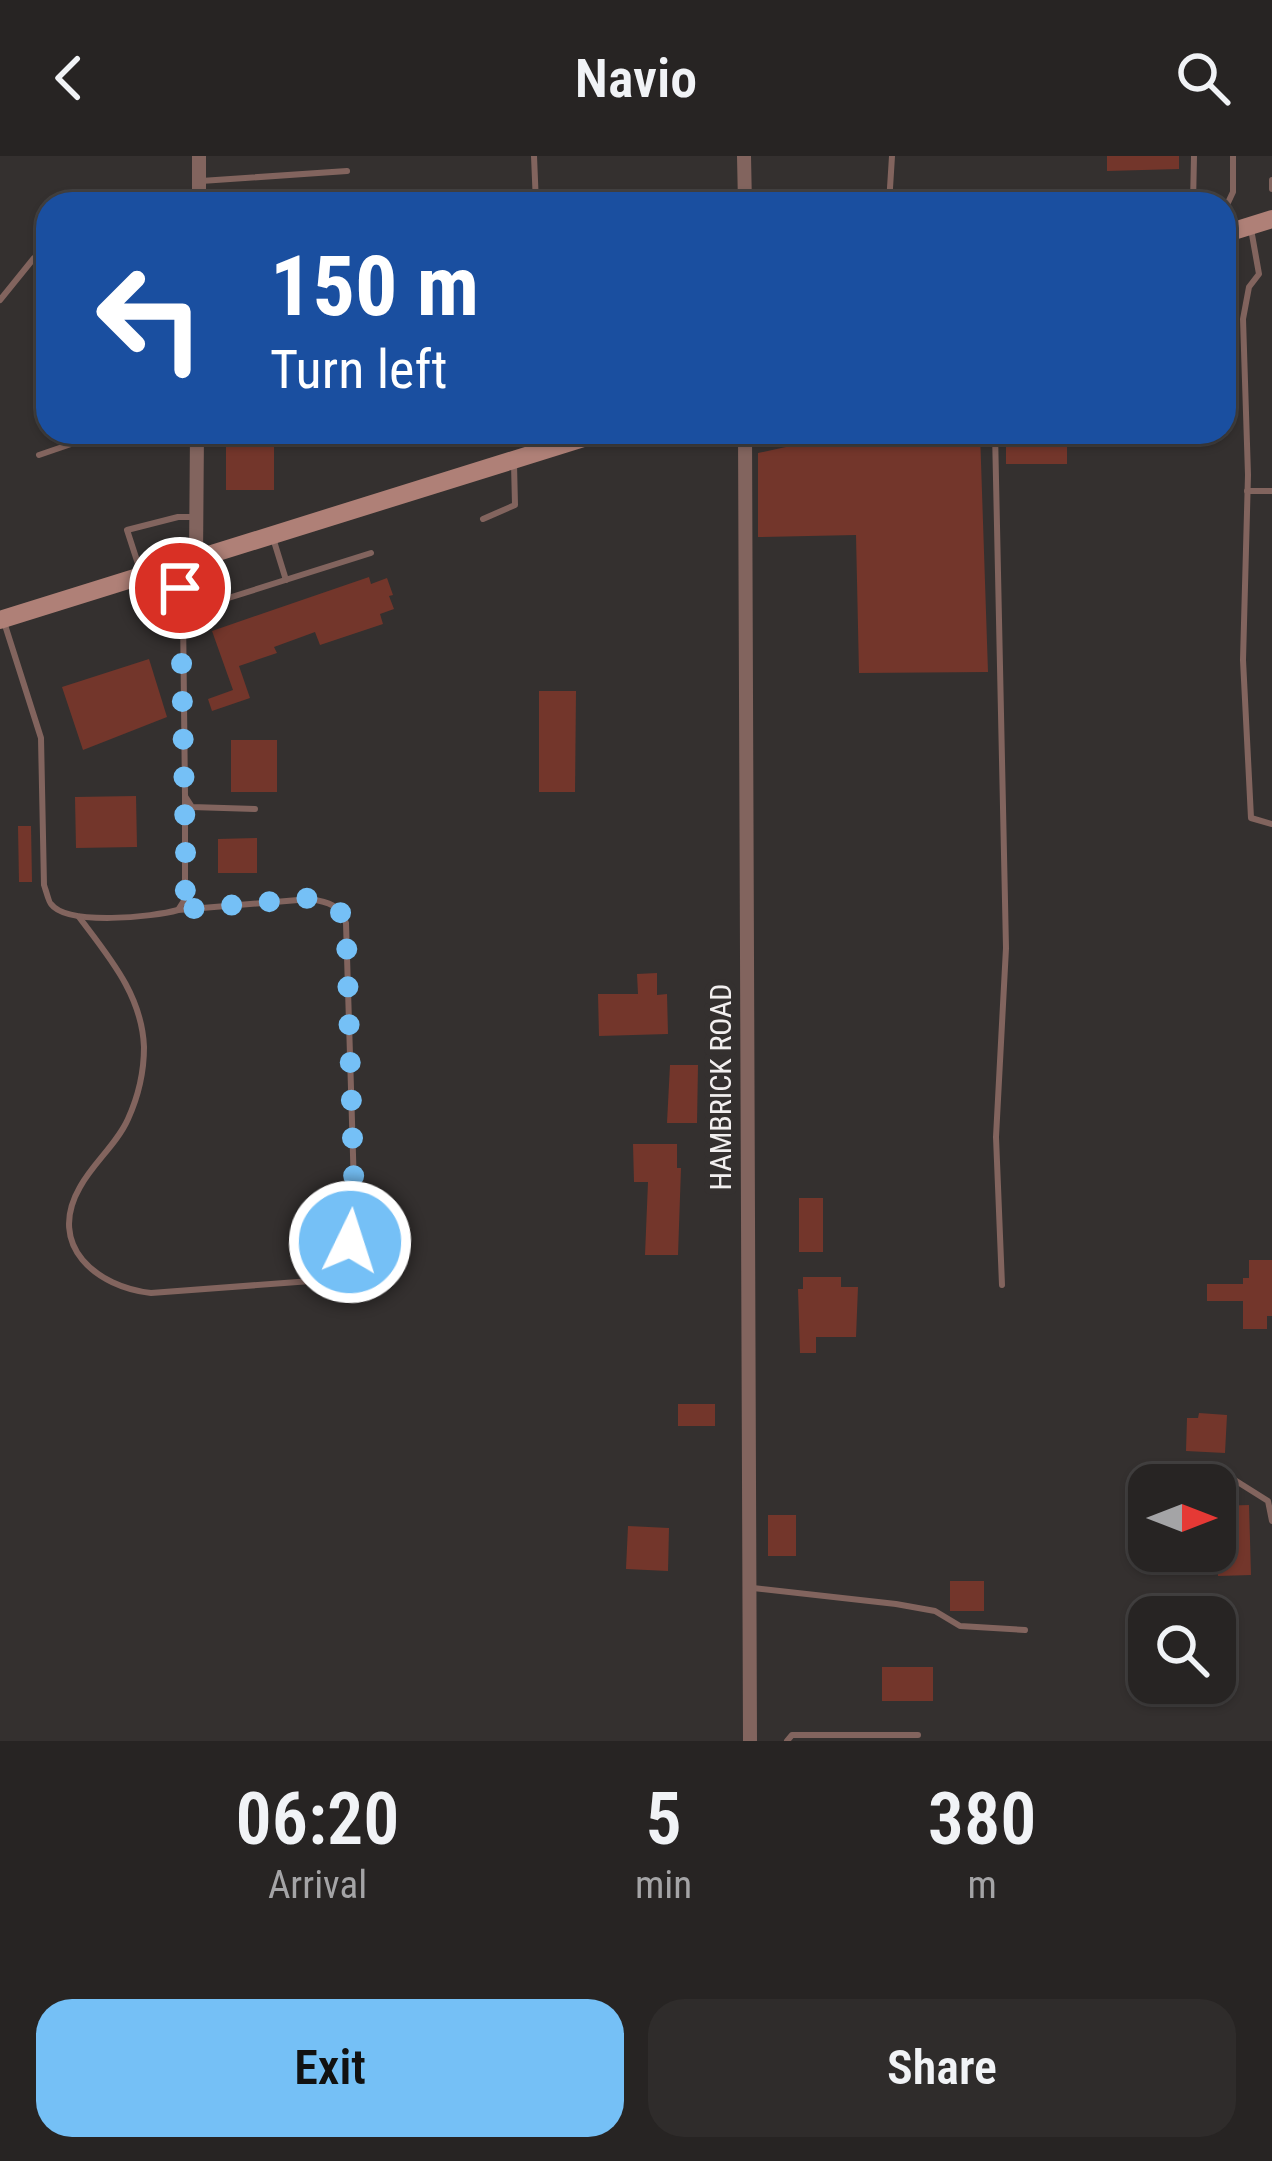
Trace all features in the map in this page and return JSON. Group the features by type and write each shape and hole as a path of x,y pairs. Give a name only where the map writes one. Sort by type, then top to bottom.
{"main road":[{"path":"1236,230 1272,219"},
{"path":"2,620 513,460 541,444"}],"street":[{"path":"199,156 199,192"},
{"path":"744,156 745,192"},
{"path":"191,560 197,518 197,444"},
{"name":"HAMBRICK ROAD","path":"745,444 750,1741"}],"lane":[{"path":"534,156 536,192"},
{"path":"890,192 892,156"},
{"path":"1193,192 1194,156"},
{"path":"1233,156 1233,192"},
{"path":"199,181 346,171"},
{"path":"1236,230 1259,274"},
{"path":"0,301 36,258"},
{"path":"1259,274 1272,274"},
{"path":"1259,274 1244,303 1243,660 1251,818 1272,824"},
{"path":"39,455 71,444"},
{"path":"995,444 1006,948 996,1120 1002,1286"},
{"path":"483,519 515,505 513,460"},
{"path":"1247,491 1272,491"},
{"path":"141,575 127,530 178,517 197,518"},
{"path":"272,535 286,580"},
{"path":"191,560 215,598 222,599 371,553"},
{"path":"178,910 185,899 183,613 191,560"},
{"path":"2,620 41,738 44,885 50,904 79,917 163,914 310,898 341,910 346,923 355,1220 341,1259 311,1280 151,1293 106,1282 77,1253 70,1213 78,1189 126,1124 139,1089 144,1048 138,1012 121,973 79,917"},
{"path":"185,796 192,807 255,809"},
{"path":"1236,1481 1270,1501 1272,1521"},
{"path":"749,1587 935,1611 959,1626 1024,1630"},
{"path":"787,1741 792,1735 918,1735"}],"building":[{"path":"1107,156 1179,156 1179,169 1107,171"},
{"path":"226,444 274,444 274,490 226,490"},
{"path":"799,444 980,444 988,672 859,673 856,535 758,537 758,453"},
{"path":"1006,444 1067,444 1067,464 1006,464"},
{"path":"369,577 371,584 387,578 393,595 389,596 394,609 380,614 383,624 320,645 315,632 274,647 277,653 239,666 250,698 212,711 208,699 233,690 212,631"},
{"path":"149,659 167,717 83,750 62,687"},
{"path":"539,691 576,691 575,792 539,792"},
{"path":"231,740 277,740 277,792 231,792"},
{"path":"136,796 137,847 76,848 75,797"},
{"path":"18,826 31,826 32,882 19,882"},
{"path":"257,838 257,873 218,873 218,839"},
{"path":"657,973 657,995 667,994 668,1034 599,1036 598,994 638,994 637,974"},
{"path":"670,1065 698,1065 697,1123 667,1123"},
{"path":"633,1144 677,1144 677,1168 681,1168 678,1255 645,1255 648,1182 634,1182"},
{"path":"799,1198 823,1198 823,1252 799,1252"},
{"path":"1249,1260 1272,1260 1272,1316 1267,1316 1267,1329 1243,1329 1243,1301 1207,1301 1207,1284 1243,1284 1243,1278 1249,1278"},
{"path":"803,1277 841,1277 841,1287 858,1287 856,1337 816,1337 816,1353 800,1353 798,1289 803,1289"},
{"path":"678,1404 715,1404 715,1426 678,1426"},
{"path":"1199,1413 1227,1415 1225,1453 1186,1451 1187,1418 1198,1418"},
{"path":"1236,1505 1249,1505 1251,1575 1218,1576 1218,1572 1236,1572"},
{"path":"768,1515 796,1515 796,1556 768,1556"},
{"path":"628,1526 669,1528 668,1571 626,1569"},
{"path":"950,1581 984,1581 984,1611 950,1611"},
{"path":"882,1667 933,1667 933,1701 882,1701"}],"route":[{"path":"180,588 186,874 185,899 178,910 310,898 341,910 346,923 355,1220 350,1242"}]}
